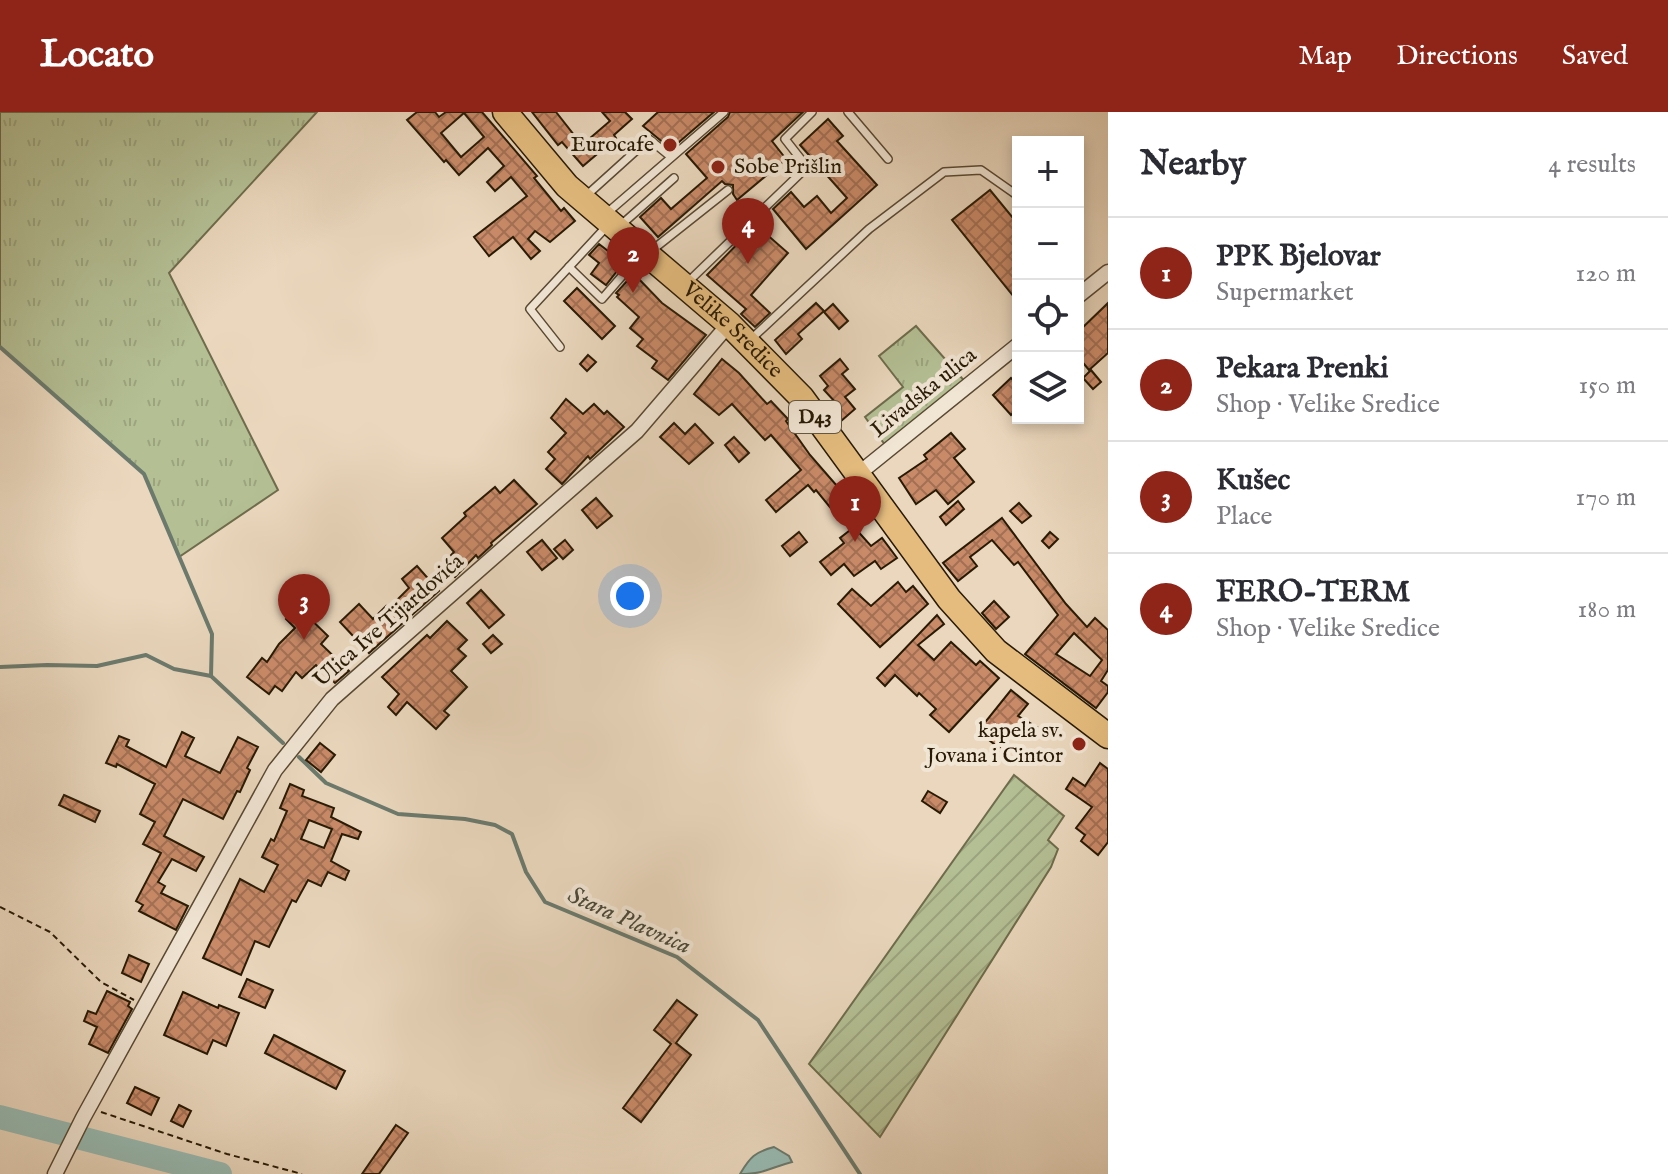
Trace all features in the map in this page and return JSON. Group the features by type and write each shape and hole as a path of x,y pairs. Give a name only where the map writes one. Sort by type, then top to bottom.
{"main road":[{"name":"Velike Sredice","path":"505,112 567,186 729,324 802,398 949,599 996,651 1108,736"}],"street":[{"path":"1084,291 1108,272"},
{"name":"Ulica Ive Tijardovića","path":"58,1163 90,1114 275,770 332,699 637,431 729,324"},
{"name":"Livadska ulica","path":"857,475 1012,350"}],"lane":[{"path":"560,347 530,309 671,157 724,112"},
{"path":"684,286 807,167 785,139 812,112"},
{"path":"848,112 888,159"},
{"path":"582,199 649,139 671,157"},
{"path":"747,343 869,229 944,172 981,170 1012,192"},
{"path":"609,223 674,178"},
{"path":"569,267 602,299 645,253 728,190"}],"path":[{"path":"0,907 50,932 101,982 146,1006"},
{"path":"90,1114 106,1102"},
{"path":"90,1114 302,1174"}],"green space":[{"path":"0,112 317,112 169,273 278,490 179,557 144,474 0,347"},
{"path":"916,326 968,385 888,449 865,417 903,387 879,356"},
{"path":"1014,775 1064,816 1048,840 1058,849 1051,867 880,1137 809,1064"}],"water":[{"path":"774,1147 789,1156 792,1162 761,1172 740,1174 754,1156"}],"building":[{"path":"417,112 435,112 439,117 446,112 482,112 537,176 534,178 561,211 564,208 575,221 550,242 535,231 528,239 540,251 531,259 513,237 489,256 474,237 527,196 511,177 495,191 487,182 504,166 488,148 459,175 407,120","holes":["464,113 484,137 461,157 441,133"]},
{"path":"532,112 556,112 582,145 610,121 602,112 625,112 632,119 614,135 616,138 583,166 562,142 558,145"},
{"path":"658,112 714,112 671,149 643,126"},
{"name":"Sobe Prišlin","path":"730,112 803,112 772,141 786,159 737,200 733,185 722,181 658,237 640,217 661,198 671,209 707,178 686,154"},
{"path":"828,119 843,136 837,141 877,185 806,249 773,209 791,192 804,207 817,196 831,213 847,198 800,145"},
{"path":"990,190 1012,217 1012,295 952,220"},
{"path":"756,225 788,253 751,295 770,313 755,327 741,314 746,309 707,275"},
{"path":"599,244 621,261 606,285 591,274 599,263 589,255"},
{"path":"636,276 662,303 706,335 668,380 652,368 657,361 637,346 643,339 630,328 639,317 617,297 619,295 616,293"},
{"path":"577,288 615,326 602,339 564,301"},
{"path":"816,303 824,311 798,334 802,339 786,354 775,340"},
{"path":"1108,303 1108,353 1089,370 1084,364 1084,326"},
{"path":"833,304 848,321 839,329 824,312"},
{"path":"588,355 596,362 587,371 580,364"},
{"path":"722,359 767,404 771,401 788,419 786,421 810,455 857,509 842,522 816,490 814,492 808,485 776,512 766,500 801,470 771,435 765,440 732,404 719,415 694,394"},
{"path":"840,359 848,369 842,374 855,389 845,397 855,409 841,421 831,409 837,404 824,390 828,386 820,376"},
{"path":"1091,370 1101,382 1093,389 1084,377"},
{"path":"1012,379 1011,415 993,395"},
{"path":"566,399 583,414 594,404 624,427 590,459 588,456 562,484 546,469 555,459 548,452 566,433 551,418"},
{"path":"674,423 685,434 695,424 713,443 689,464 660,437"},
{"path":"951,433 965,449 954,458 974,482 948,504 936,490 916,504 899,478 927,459 924,455"},
{"path":"734,437 749,453 739,462 725,445"},
{"path":"514,480 537,504 478,558 476,555 455,577 442,565 454,552 442,538 466,516 464,513 495,487 500,493"},
{"path":"596,498 612,516 597,528 582,510"},
{"path":"958,501 964,509 946,525 940,517"},
{"path":"1019,503 1031,516 1022,523 1010,511"},
{"path":"1002,518 1066,604 1087,627 1095,618 1108,630 1108,670 1101,681 1108,686 1108,692 1096,708 1025,654 1058,615 1018,562 1014,565 992,540 970,557 977,566 958,581 943,563","holes":["1074,633 1102,660 1090,676 1056,654"]},
{"path":"854,527 871,546 882,538 897,558 881,569 875,561 854,576 844,564 831,575 820,562 844,543 840,538"},
{"path":"799,532 807,542 790,556 782,546"},
{"path":"1050,532 1058,539 1049,548 1042,541"},
{"path":"542,540 557,558 542,570 527,552"},
{"path":"565,540 573,550 563,559 554,549"},
{"path":"417,566 439,591 369,653 340,622 359,604 373,619 386,606 388,609 409,588 402,579"},
{"path":"898,582 906,592 913,586 928,604 880,647 838,604 852,589 871,606"},
{"path":"481,590 504,615 489,628 467,603"},
{"path":"994,601 1009,617 996,629 982,613"},
{"path":"298,607 328,636 321,644 349,671 335,683 316,665 302,678 296,672 282,691 275,686 269,694 247,677 262,658 267,662 295,628 286,619"},
{"path":"937,615 944,624 918,645 934,660 951,642 976,665 980,661 999,678 949,732 930,715 936,709 895,675 885,686 877,678"},
{"path":"447,621 467,640 458,649 466,656 451,671 467,687 444,711 449,715 436,729 407,702 396,715 388,707 399,694 382,677 427,635 430,638"},
{"path":"493,635 502,644 491,653 483,644"},
{"path":"1011,690 1028,704 1018,716 1037,727 1030,738 1015,728 999,748 978,731"},
{"path":"182,732 194,738 185,756 220,773 238,737 258,747 247,768 250,770 240,792 237,791 223,819 183,799 164,836 204,857 196,871 172,859 158,882 165,886 161,893 188,906 176,930 139,911 143,905 136,901 161,853 143,844 155,822 140,814 155,784 117,764 116,767 106,763 119,736 129,740 126,746 166,767"},
{"path":"320,743 335,755 321,772 306,760"},
{"path":"1100,763 1108,769 1108,842 1098,855 1081,841 1085,835 1076,828 1092,807 1066,789 1073,778 1085,786"},
{"path":"290,784 304,790 302,796 334,808 331,817 361,832 358,839 342,834 331,861 349,871 345,880 328,872 321,886 308,880 296,902 292,900 269,947 255,941 241,975 203,958 240,879 264,892 278,865 262,857 271,839 274,841 287,811 280,808","holes":["309,820 332,829 324,848 301,839"]},
{"path":"928,791 947,802 940,813 922,801"},
{"path":"64,795 100,811 95,822 59,805"},
{"path":"129,955 149,964 141,982 122,973"},
{"path":"247,979 273,990 265,1008 239,997"},
{"path":"107,991 130,1002 128,1006 132,1009 108,1053 89,1044 97,1027 84,1021 88,1011 96,1014"},
{"path":"183,992 218,1008 219,1005 239,1013 226,1046 213,1040 207,1054 164,1035"},
{"path":"677,1000 697,1015 676,1043 691,1055 641,1122 623,1108 671,1044 654,1030"},
{"path":"274,1035 345,1071 336,1089 265,1053"},
{"path":"135,1087 159,1098 151,1115 127,1103"},
{"path":"179,1105 191,1111 183,1127 171,1121"},
{"path":"396,1125 408,1133 379,1174 362,1174"}],"waterway":[{"path":"0,347 144,474 212,634 211,676"},
{"name":"Stara Plavnica","path":"0,667 97,666 146,655 174,669 211,676 283,743"},
{"name":"Stara Plavnica","path":"299,757 326,783 398,814 465,819 495,825 512,834 526,872 545,902 677,957 758,1020 860,1174"},
{"path":"0,1117 220,1174"}],"place":[{"name":"Eurocafe","path":"670,145"},
{"name":"Sobe Prišlin","path":"718,167"},
{"name":"FERO-TERM","path":"748,264"},
{"name":"Pekara Prenki","path":"633,293"},
{"name":"PPK Bjelovar","path":"855,542"},
{"name":"Kušec","path":"304,640"},
{"name":"kapela sv. Jovana i Cintor","path":"1079,744"}]}
